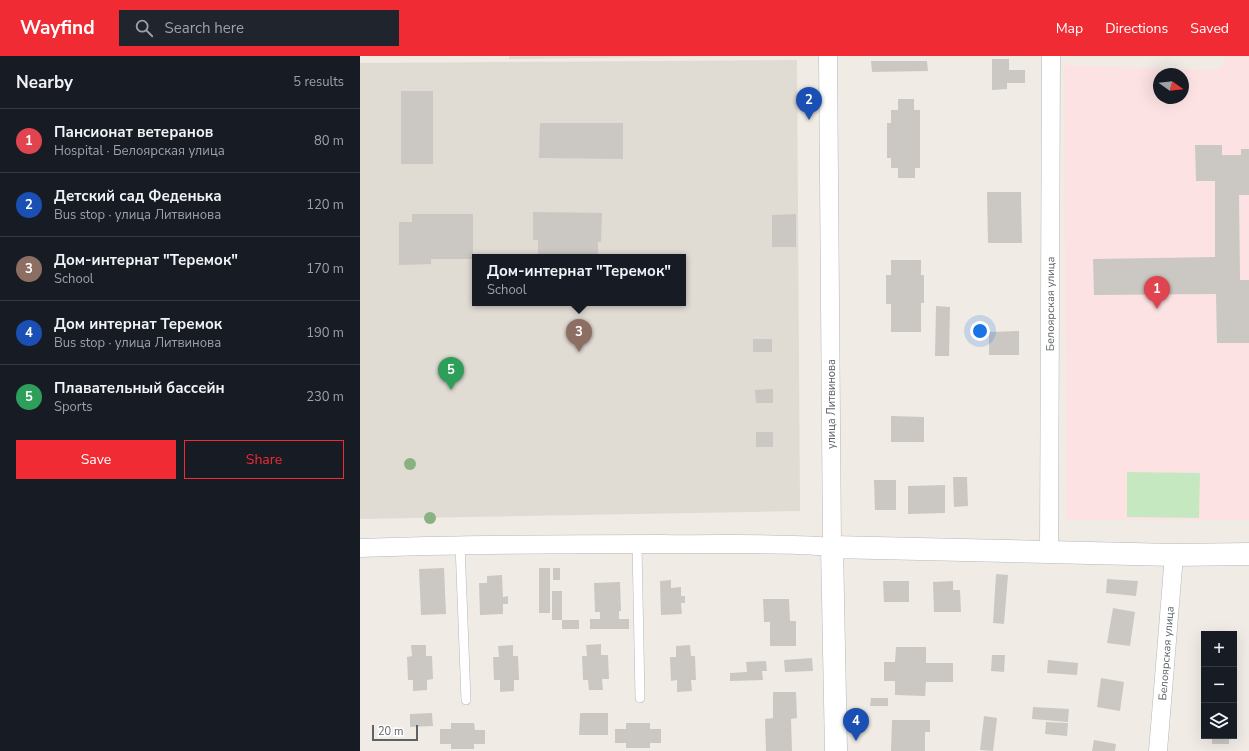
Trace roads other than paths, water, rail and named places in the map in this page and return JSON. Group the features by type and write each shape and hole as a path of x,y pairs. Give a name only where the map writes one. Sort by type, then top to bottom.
{"street":[{"name":"улица Литвинова","path":"828,56 832,547 836,751"},
{"name":"Белоярская улица","path":"1048,552 1051,56"},
{"path":"360,548 460,544 789,543 832,547 1174,555 1249,554"},
{"name":"Белоярская улица","path":"1158,751 1174,555"}],"lane":[{"path":"460,544 466,700"},
{"path":"637,544 640,698"}],"place":[{"name":"Детский сад Феденька","path":"809,120"},
{"name":"Пансионат ветеранов","path":"1157,309"},
{"name":"Дом-интернат \"Теремок\"","path":"579,352"},
{"name":"Плавательный бассейн","path":"451,390"},
{"name":"Дом интернат Теремок","path":"856,741"}]}
